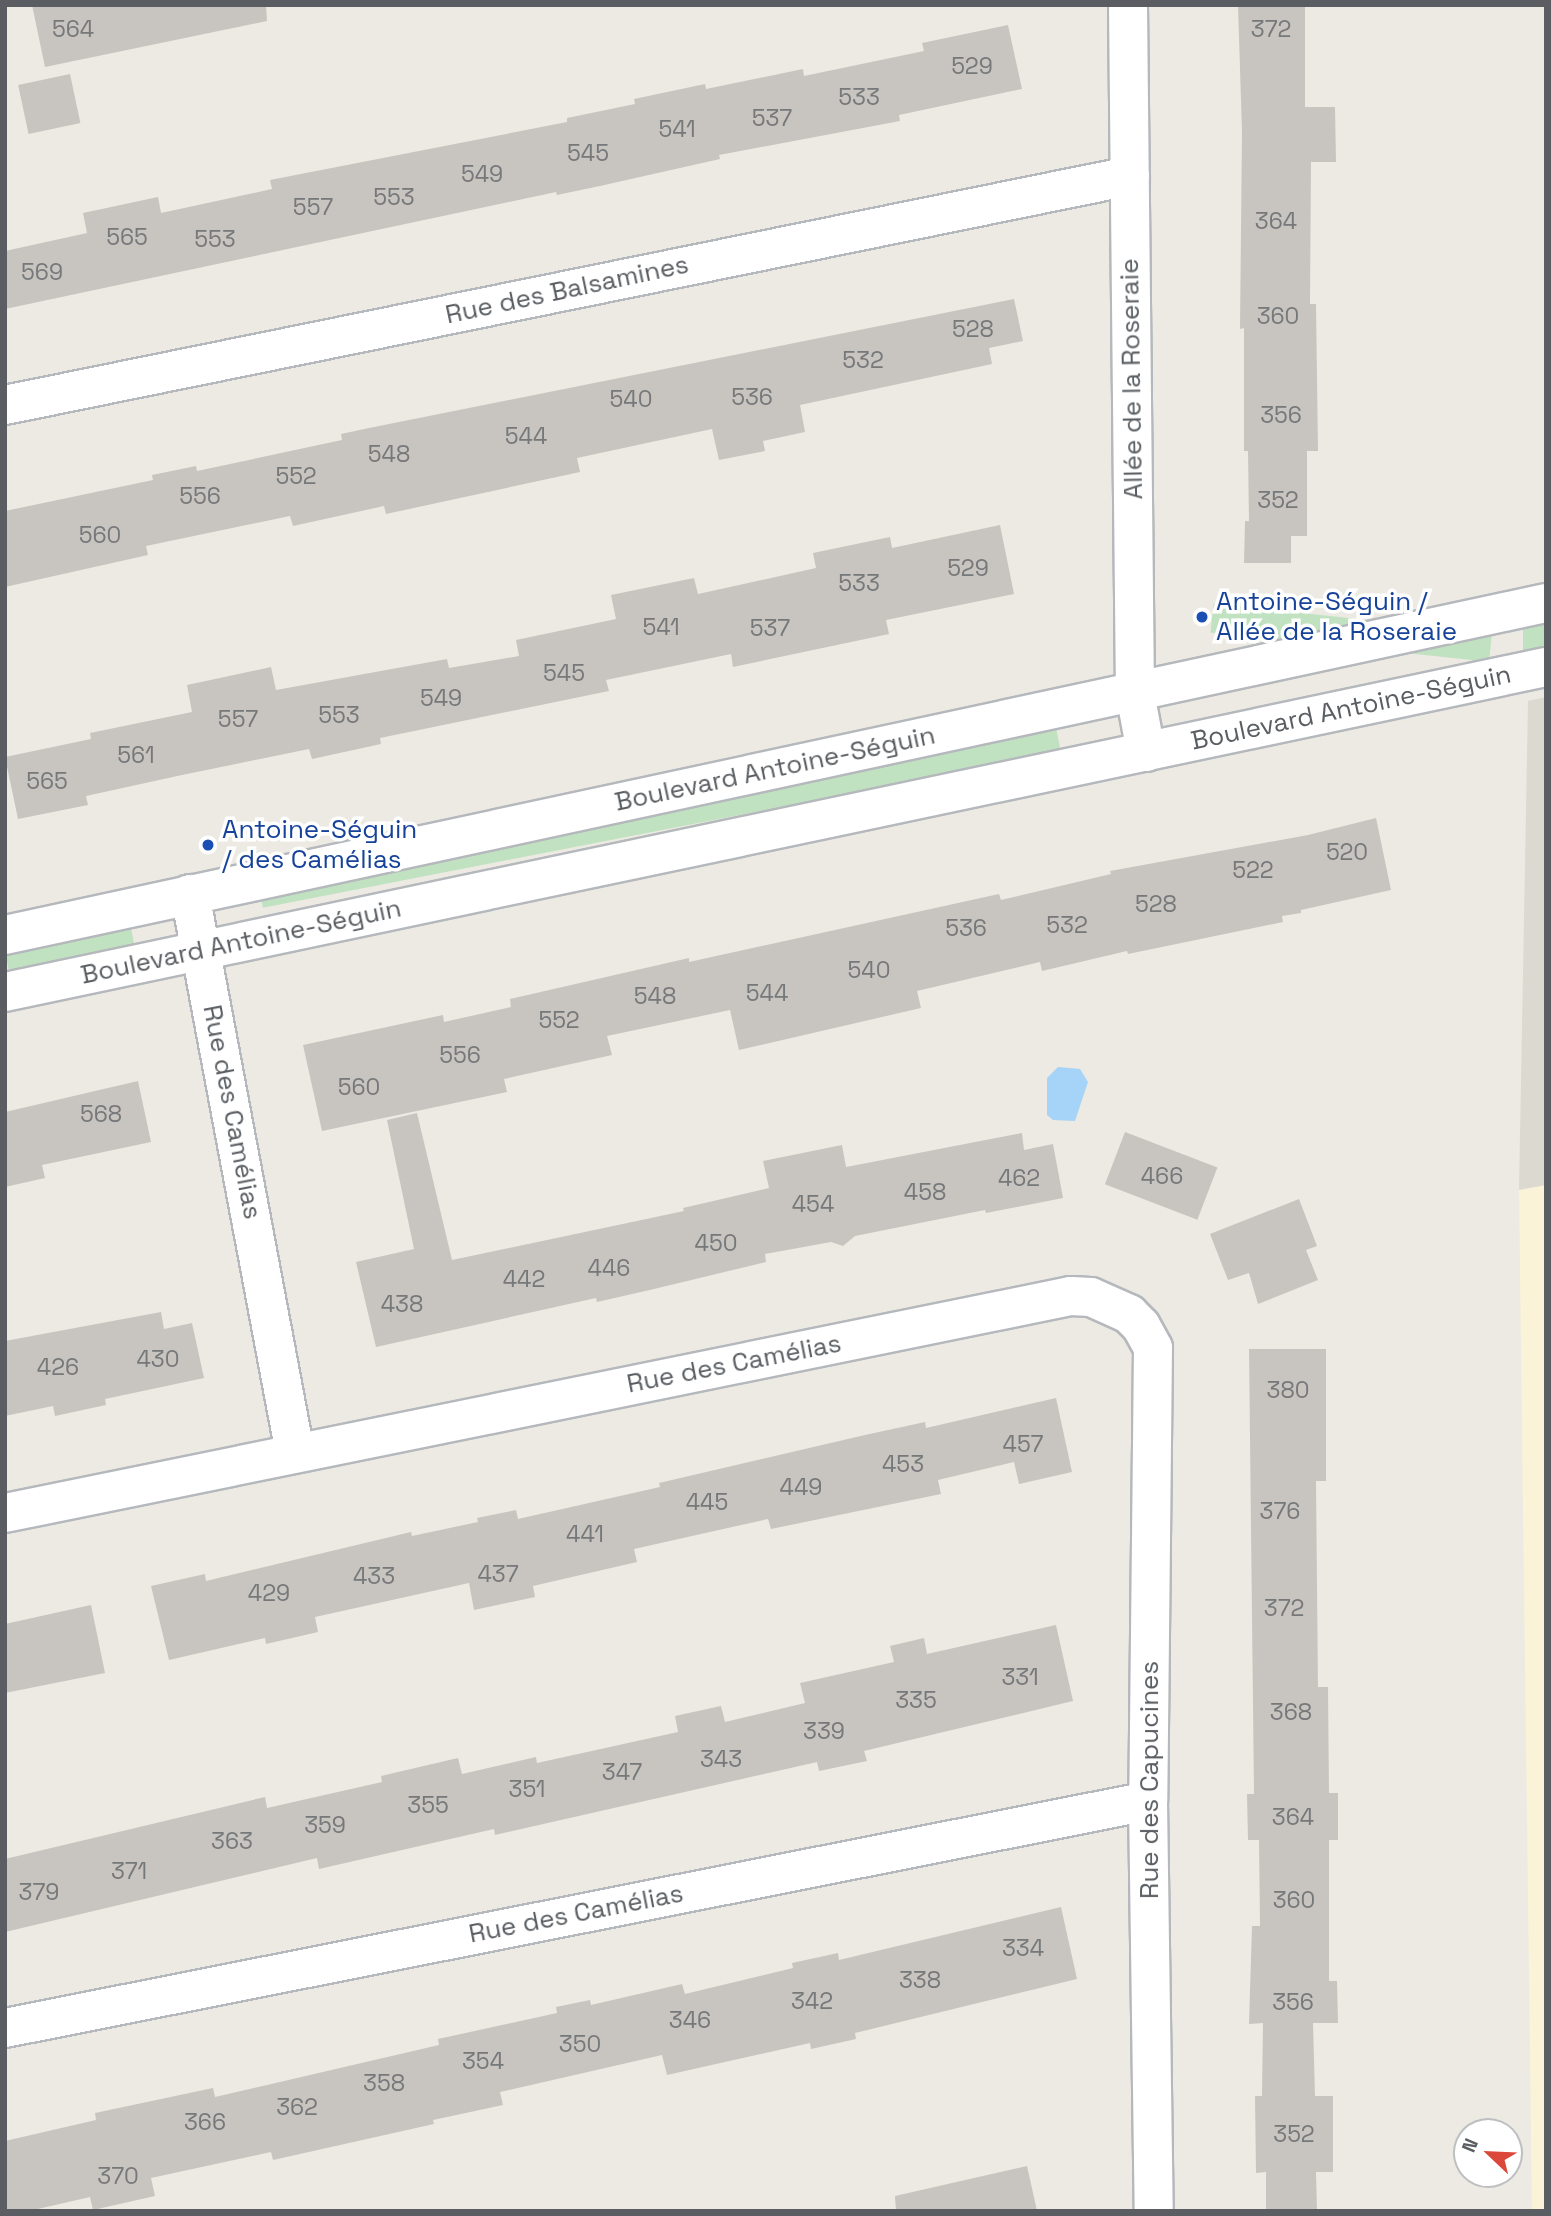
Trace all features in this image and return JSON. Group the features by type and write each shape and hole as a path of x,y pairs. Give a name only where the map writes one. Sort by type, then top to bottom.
{"street":[{"name":"Allée de la Roseraie","path":"1128,5 1135,693 1146,752"},
{"name":"Rue des Balsamines","path":"5,405 1130,176"},
{"name":"Boulevard Antoine-Séguin","path":"5,936 1546,603"},
{"name":"Boulevard Antoine-Séguin","path":"5,992 1546,667"},
{"name":"Rue des Camélias","path":"190,894 295,1453"},
{"name":"Rue des Camélias","path":"5,1513 1071,1296 1091,1297 1129,1314 1141,1326 1153,1348"},
{"name":"Rue des Capucines","path":"1153,1348 1147,1801 1154,2211"},
{"name":"Rue des Camélias","path":"5,2028 1147,1801"}],"shaded area":[{"path":"1546,697 1546,1185 1519,1190 1528,701"},
{"path":"1546,1185 1546,2211 1532,2211 1519,1190"}],"green space":[{"path":"1214,604 1492,633 1489,662 1211,633"},
{"path":"1546,624 1546,649 1523,654 1523,628"},
{"path":"1056,727 1061,753 263,908 258,882"},
{"path":"130,923 135,948 9,972 5,947"}],"water":[{"path":"1058,1067 1080,1069 1088,1082 1075,1121 1053,1120 1047,1115 1047,1078"}],"building":[{"path":"32,5 266,5 267,21 45,67"},
{"path":"1238,5 1305,5 1305,107 1335,107 1336,162 1311,162 1310,304 1316,304 1318,451 1307,451 1307,536 1291,536 1291,563 1244,563 1245,521 1249,521 1248,451 1244,451 1244,328 1240,329 1242,132"},
{"path":"1008,25 1022,89 899,115 900,121 719,155 720,159 600,186 557,195 556,192 5,309 5,251 87,233 83,213 158,197 161,213 272,189 270,180 567,122 567,118 635,104 634,99 705,84 706,89 803,69 804,76 924,51 922,43"},
{"path":"70,74 80,123 29,134 18,85"},
{"path":"1014,299 1023,341 989,348 992,364 800,405 805,432 763,441 765,451 719,460 712,429 577,458 580,472 386,514 384,506 293,526 290,516 146,546 148,555 5,587 5,511 153,480 152,475 196,466 197,471 342,440 341,434 369,428"},
{"path":"1000,525 1014,594 886,620 889,634 733,667 731,654 606,680 609,691 380,738 381,744 312,759 309,749 182,775 86,796 88,805 18,819 5,757 91,739 90,733 192,712 187,685 271,667 276,690 447,659 449,668 519,656 516,640 616,619 611,595 694,578 698,594 816,568 813,553 890,537 892,548"},
{"path":"1376,818 1391,890 1301,910 1301,913 1282,916 1283,922 1128,954 1127,951 1042,971 1040,962 917,991 921,1008 739,1050 730,1010 607,1036 612,1055 504,1079 507,1092 322,1131 303,1045 443,1015 444,1022 511,1007 510,999 689,958 689,962 999,894 1001,900 1111,874 1110,871 1308,835"},
{"path":"138,1081 151,1142 42,1165 45,1178 5,1187 5,1112"},
{"path":"417,1113 452,1260 684,1211 683,1208 769,1188 763,1161 842,1145 846,1167 1022,1133 1024,1150 1053,1144 1063,1198 986,1213 985,1210 855,1236 843,1246 831,1242 765,1254 766,1262 654,1289 597,1302 596,1298 376,1347 356,1262 414,1249 387,1120"},
{"path":"1125,1132 1217,1167 1197,1220 1105,1184"},
{"path":"1299,1199 1317,1246 1306,1250 1318,1280 1258,1304 1249,1273 1228,1280 1210,1234"},
{"path":"161,1312 164,1329 192,1323 204,1378 105,1399 106,1405 55,1416 53,1406 5,1416 5,1341"},
{"path":"1249,1349 1326,1349 1326,1481 1316,1481 1318,1687 1328,1687 1329,1793 1338,1793 1338,1840 1329,1840 1329,1981 1337,1981 1338,2023 1313,2023 1315,2096 1333,2096 1333,2172 1316,2172 1317,2211 1266,2211 1266,2172 1256,2173 1255,2096 1262,2096 1263,2023 1249,2024 1252,1926 1260,1926 1259,1840 1248,1840 1247,1794 1254,1794"},
{"path":"1056,1398 1072,1472 1019,1484 1014,1462 938,1480 941,1494 771,1529 768,1519 634,1549 637,1562 533,1586 535,1597 474,1610 469,1583 315,1617 318,1632 266,1644 265,1638 169,1660 151,1586 205,1574 206,1581 411,1532 412,1536 478,1522 477,1518 516,1510 518,1519 660,1487 659,1483 865,1435 925,1422 926,1428"},
{"path":"91,1605 105,1673 5,1693 5,1624"},
{"path":"1056,1625 1073,1701 864,1751 867,1761 819,1771 817,1762 495,1835 494,1829 319,1869 317,1858 5,1932 5,1859 265,1797 267,1808 382,1782 381,1776 458,1758 462,1774 536,1757 537,1763 678,1732 675,1716 721,1706 725,1722 805,1703 800,1683 894,1662 890,1646 924,1638 927,1654"},
{"path":"1061,1907 1077,1979 855,2033 856,2039 811,2049 810,2043 667,2075 662,2055 500,2092 503,2105 433,2120 434,2124 273,2160 271,2152 151,2178 155,2196 93,2210 90,2197 29,2211 5,2211 5,2141 96,2120 95,2113 213,2088 215,2097 439,2045 438,2039 557,2013 556,2007 590,2000 591,2005 682,1984 685,1994 793,1968 792,1963 838,1953 839,1960"},
{"path":"1027,2166 1037,2211 896,2211 895,2196"}],"place":[{"name":"Antoine-Séguin / Allée de la Roseraie","path":"1202,617"},
{"name":"Antoine-Séguin / des Camélias","path":"208,845"}]}
